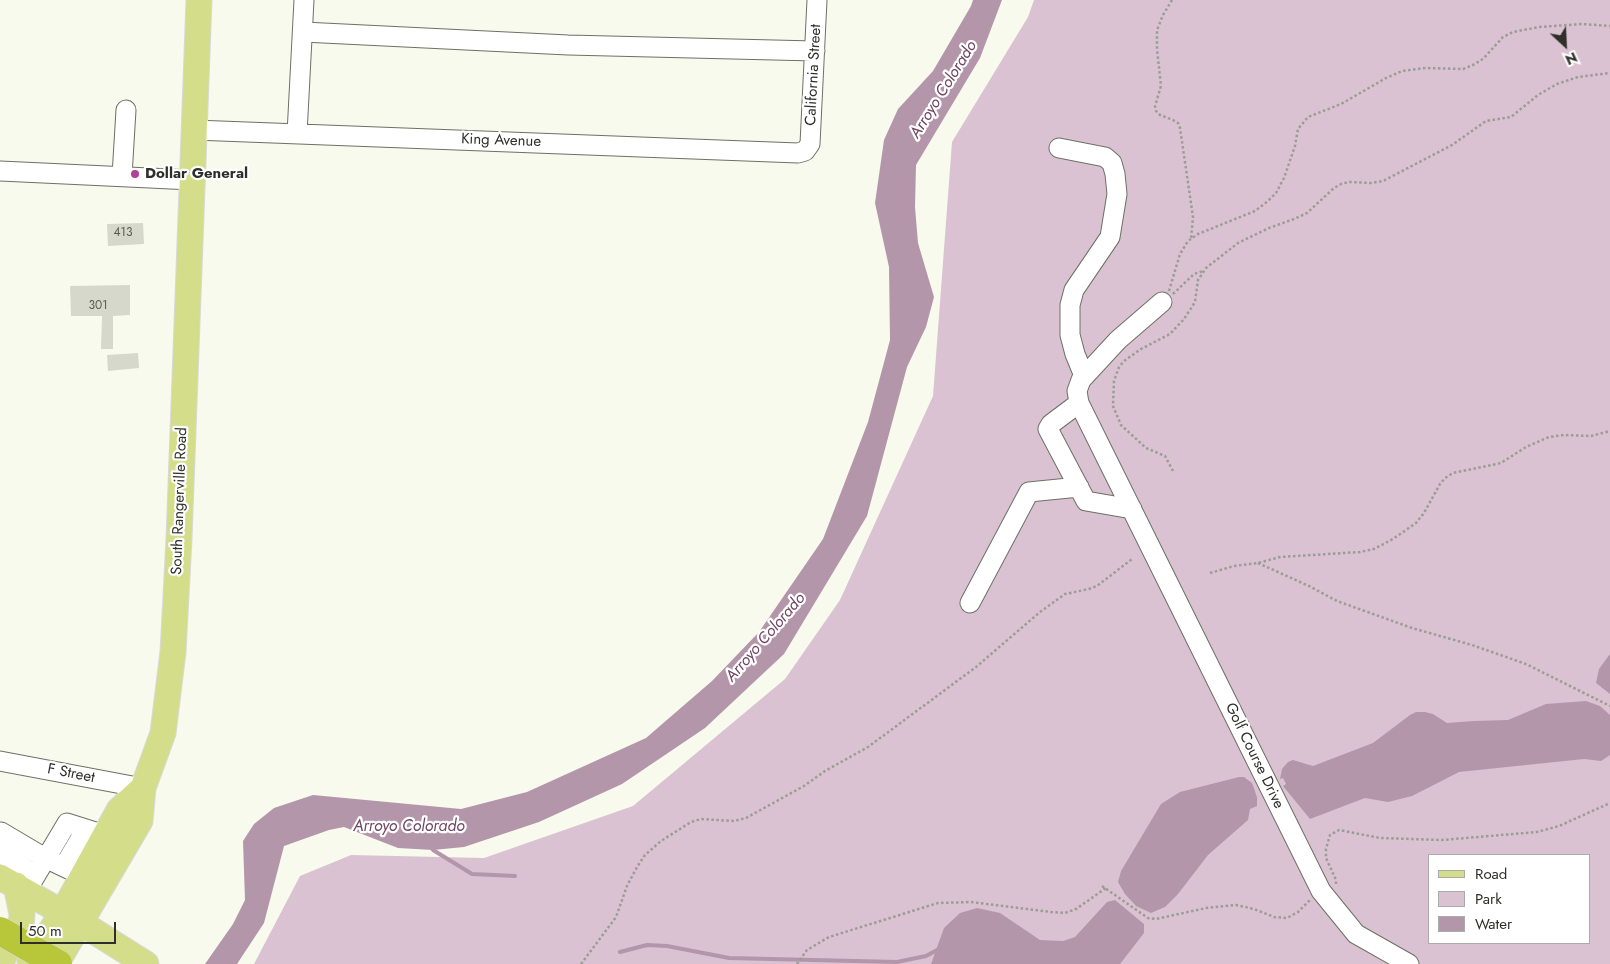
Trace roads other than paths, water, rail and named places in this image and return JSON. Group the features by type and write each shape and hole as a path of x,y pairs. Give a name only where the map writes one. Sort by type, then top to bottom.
{"highway":[{"path":"0,931 57,964"}],"main road":[{"name":"South Rangerville Road","path":"30,964 72,917 73,871 96,832 143,788 163,733 173,652 179,539 199,0"},
{"path":"57,964 72,917 140,821 143,788"},
{"path":"19,882 137,959"},
{"path":"0,963 21,928 22,914 19,882"}],"street":[{"path":"297,134 304,0"},
{"name":"California Street","path":"807,149 810,144 817,0"},
{"path":"303,32 568,45 815,52"},
{"path":"122,176 126,110"},
{"name":"King Avenue","path":"194,130 789,153 798,153 807,149"},
{"path":"1059,148 1105,157 1112,163 1115,174 1117,194 1110,237 1074,290 1070,305 1070,335 1084,376"},
{"path":"0,171 192,180"},
{"path":"1134,514 1086,501 1048,428 1079,403 1077,391 1084,376 1118,340 1164,300"},
{"name":"Golf Course Drive","path":"1079,403 1322,893 1356,934 1408,964"},
{"path":"970,602 1029,492 1079,487"},
{"name":"F Street","path":"0,760 143,788"},
{"path":"0,853 19,882 46,858 67,823 96,832"},
{"path":"0,835 1,832 73,871"}],"water":[{"name":"Arroyo Colorado","path":"973,0 1002,0 980,58 916,165 915,207 918,243 934,297 926,327 907,367 867,516 784,654 705,728 622,784 539,822 464,847 433,850 398,848 344,827 329,830 284,846 264,923 237,964 205,964 233,924 245,900 243,841 254,824 274,808 313,795 461,809 527,792 646,738 712,681 759,632 823,539 868,422 890,340 889,267 875,203 884,140 898,109 933,71"},
{"path":"1610,654 1610,694 1596,683 1599,669"},
{"path":"1586,701 1600,706 1610,715 1610,755 1601,761 1584,759 1459,772 1412,796 1388,802 1365,798 1310,819 1283,786 1286,784 1283,778 1280,779 1282,769 1288,762 1293,760 1313,766 1373,743 1416,712 1433,714 1447,723 1508,720 1546,704"},
{"path":"1244,777 1252,783 1257,797 1257,806 1250,809 1248,820 1208,855 1178,894 1165,907 1151,913 1136,906 1125,894 1118,882 1121,871 1161,804 1180,792"},
{"path":"1115,900 1144,924 1144,933 1120,964 931,964 944,928 960,913 977,908 1000,913 1040,940 1063,941 1075,937 1107,902"}],"waterway":[{"path":"431,847 472,874 515,876"},
{"path":"620,952 647,945 667,946 729,958 897,962 926,956 939,949"}],"place":[{"name":"Dollar General","path":"135,174"}]}
